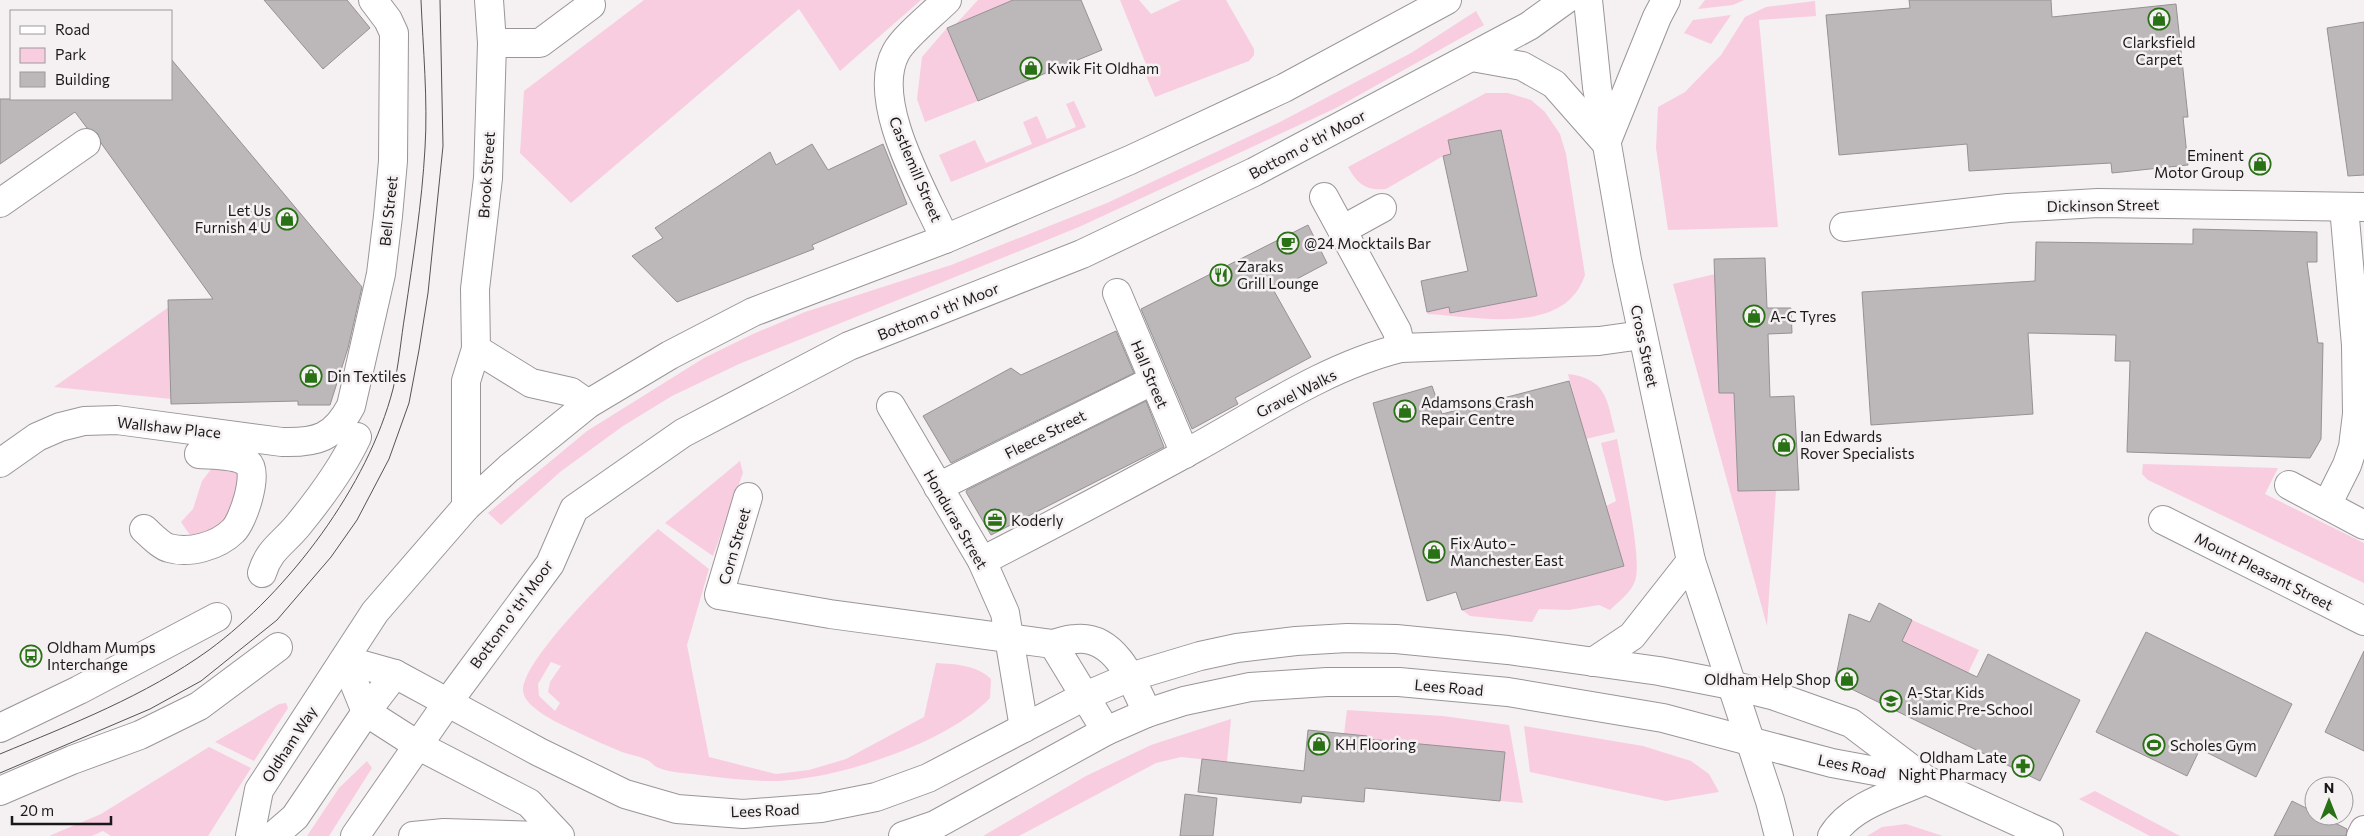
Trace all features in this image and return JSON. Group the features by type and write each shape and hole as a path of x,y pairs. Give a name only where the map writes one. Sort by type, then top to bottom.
{"main road":[{"name":"Bell Street","path":"262,573 267,558 296,528 323,494 350,436 351,406 381,274 393,161 394,33 373,0"},
{"name":"Brook Street","path":"466,507 466,381 476,349 475,288 488,178 492,43 489,0"},
{"name":"Castlemill Street","path":"945,239 893,120 888,70 897,50 947,0"},
{"path":"345,660 375,612 466,507 509,468 588,404 670,355 753,312 945,239 1130,160 1284,88 1447,0"},
{"name":"Bottom o' th' Moor","path":"419,746 448,702 550,564 574,509 682,433 849,346 1082,254 1254,172 1529,26 1565,0"},
{"name":"Cross Street","path":"1588,0 1596,78 1606,143 1642,335 1691,561 1731,685"},
{"path":"1472,57 1522,66 1554,84 1606,143 1657,17 1666,0"},
{"path":"492,43 540,43 591,5"},
{"path":"0,203 86,142"},
{"path":"1324,196 1397,331 1401,348"},
{"name":"Dickinson Street","path":"1844,227 2008,208 2098,203 2354,207"},
{"path":"2327,505 2347,465 2353,447 2357,414 2354,207"},
{"path":"1342,230 1382,208"},
{"name":"Hall Street","path":"1117,294 1185,454"},
{"name":"Gravel Walks","path":"982,561 1185,454 1271,405 1356,362 1401,348 1599,341 1642,335"},
{"path":"476,349 531,383 571,392 588,404"},
{"name":"Fleece Street","path":"938,487 1152,380"},
{"name":"Honduras Street","path":"891,406 982,561 1006,613 1008,637 1024,728"},
{"name":"Wallshaw Place","path":"0,463 37,437 60,427 84,421 117,420 282,442 303,442 321,438 333,432 350,436"},
{"path":"144,529 168,548 201,550 234,531 247,503 253,476 252,469 247,463 239,459 199,454"},
{"path":"2289,485 2364,525"},
{"name":"Corn Street","path":"748,497 719,595 830,614 1008,637"},
{"name":"Mount Pleasant Street","path":"2163,520 2364,621"},
{"path":"1592,662 1632,636 1691,561"},
{"path":"0,728 79,690 217,617"},
{"path":"1008,637 1053,644 1077,638 1095,642 1120,660 1147,713"},
{"name":"Lees Road","path":"448,702 540,752 625,794 677,809 743,814 821,808 876,796 928,778 1083,697 1130,678 1200,656 1238,648 1296,641 1347,638 1396,640 1508,650 1622,665 1731,685 1775,696 1852,723 1926,780 2049,836"},
{"path":"1053,644 1083,697 1106,732"},
{"path":"0,790 72,760 140,735 199,706 278,647"},
{"path":"345,660 395,674 448,702"},
{"path":"345,660 366,712 419,746 529,803 560,836"},
{"name":"Oldham Way","path":"250,836 259,790 345,660"},
{"path":"273,836 295,817 366,712 395,674"},
{"name":"Lees Road","path":"903,836 935,825 1106,732 1147,713 1184,701 1250,687 1327,682 1399,682 1508,692 1663,718 1832,764 1926,780"},
{"path":"1731,685 1770,801 1779,836"},
{"path":"355,836 419,746"},
{"path":"1832,836 1846,820 1867,805 1926,780"},
{"path":"2361,836 2364,830"},
{"path":"412,836 444,833 542,836"}],"green space":[{"path":"644,0 921,0 840,71 799,9 571,203 520,153 524,91"},
{"path":"978,0 1013,0 955,25"},
{"path":"1120,0 1139,0 1151,14 1181,0 1226,0 1254,49 1254,55 1249,61 1155,97 1144,71 1148,69"},
{"path":"1705,0 1744,0 1733,5 1698,9"},
{"path":"1815,1 1816,16 1759,20 1778,227 1668,230 1656,148 1658,107 1685,92 1721,55 1745,17 1766,7"},
{"path":"1476,11 1484,25 1336,108 1079,227 739,364 672,396 623,426 560,472 501,525 488,513 587,431 704,358 753,334 805,312 951,265 1107,203 1280,122 1411,53"},
{"path":"1731,15 1711,44 1684,33 1693,20"},
{"path":"947,28 978,101 925,122 917,99 922,57"},
{"path":"1486,93 1508,93 1531,100 1545,112 1560,134 1566,154 1585,275 1575,294 1559,307 1540,315 1494,319 1428,314 1427,312 1449,307 1451,313 1537,296 1501,130 1449,140 1451,154 1443,156 1386,189 1373,189 1363,185 1355,178 1348,167"},
{"path":"1074,101 1086,127 951,182 939,155 975,140 986,163 1032,144 1023,122 1037,116 1047,139 1076,127 1066,104"},
{"path":"1715,274 1719,393 1734,393 1738,491 1776,490 1767,626 1673,284"},
{"path":"169,307 171,399 54,387"},
{"path":"1568,374 1591,381 1598,386 1607,401 1615,432 1586,439"},
{"path":"1617,439 1631,513 1636,554 1637,571 1635,581 1627,593 1610,610 1599,605 1569,610 1539,609 1532,622 1470,616 1462,610 1624,566 1606,506 1616,501 1601,443"},
{"path":"740,461 743,473 713,556 665,523"},
{"path":"2143,464 2278,468 2265,494 2364,543 2364,583 2148,480 2142,474"},
{"path":"212,468 243,473 236,497 228,514 216,528 196,544 181,522 193,509 202,481"},
{"path":"658,529 709,569 687,645 709,757 776,774 809,770 846,759 924,717 936,663 965,666 985,674 991,679 990,698 947,730 919,744 888,756 857,767 826,774 772,781 669,771 562,725 536,709 525,697 523,690 528,674 541,654 580,606","holes":["551,662 561,666 550,682 548,692 560,703 555,711 539,696 538,684"]},
{"path":"1912,620 1979,650 1968,673 1952,664 1944,680 1938,677 1945,662 1930,654 1916,666 1924,651 1908,643 1900,659 1894,656"},
{"path":"286,703 288,708 254,761 215,742 279,704"},
{"path":"1347,710 1443,716 1509,725 1523,803 1500,801 1505,753 1367,739 1367,736 1344,734"},
{"path":"1231,719 1227,762 1181,757 1156,763 1019,836 983,836 1086,776 1151,745"},
{"path":"1524,726 1643,746 1691,761 1709,774 1719,792 1666,801 1530,772"},
{"path":"209,747 251,768 208,836 111,836 103,831 92,836 49,836 101,814"},
{"path":"367,761 372,768 329,836 307,836 339,788"},
{"path":"2095,791 2180,836 2150,836 2079,799"},
{"path":"1906,824 1943,836 1867,836 1882,827"}],"building":[{"path":"264,0 347,0 370,28 323,69"},
{"path":"1013,0 1081,0 1102,50 978,101 947,28"},
{"path":"1909,0 2051,0 2052,17 2176,4 2188,117 2183,117 2188,165 2112,173 2111,163 1969,171 1967,144 1839,155 1826,15 1910,8"},
{"path":"2364,22 2364,175 2348,176 2327,28"},
{"path":"172,60 362,287 348,348 330,405 298,405 298,401 171,404 168,300 213,299 101,143 98,134 87,128 75,112 0,164 0,99 172,100"},
{"path":"1501,130 1537,296 1450,313 1449,307 1427,312 1421,281 1468,271 1443,156 1451,154 1448,140"},
{"path":"812,144 828,170 883,144 907,204 812,245 814,249 677,302 632,256 663,238 655,228 770,152 776,165"},
{"path":"1308,225 1327,263 1274,291 1311,357 1235,398 1238,404 1192,429 1141,309"},
{"path":"2193,229 2317,232 2317,262 2307,262 2318,343 2323,343 2321,439 2310,458 2127,452 2130,361 2115,361 2116,335 2028,333 2033,414 1871,425 1862,292 2035,281 2036,242 2193,244"},
{"path":"1765,258 1767,308 1791,308 1792,333 1768,334 1770,397 1794,396 1799,490 1738,491 1734,393 1719,393 1714,259"},
{"path":"1116,331 1134,373 951,463 923,416 1011,368 1021,375"},
{"path":"1569,381 1624,566 1462,610 1456,592 1427,601 1373,403 1432,386 1442,414"},
{"path":"1146,401 1164,447 991,535 966,492 967,490"},
{"path":"1879,603 1912,620 1902,641 1977,677 1988,654 2080,700 2040,781 1835,681 1849,614 1870,622"},
{"path":"2146,632 2292,704 2256,777 2200,749 2187,776 2096,732"},
{"path":"2364,651 2364,751 2325,732"},
{"path":"1308,730 1367,736 1367,739 1505,752 1500,801 1365,788 1364,802 1302,796 1301,803 1198,792 1202,759 1304,771"},
{"path":"1185,794 1217,798 1213,836 1180,836"},
{"path":"2292,801 2304,807 2304,826 2341,826 2347,829 2346,836 2274,836"}],"tram line":[{"path":"0,754 108,708 159,681 209,650 239,626 296,567 322,534 345,499 365,462 381,426 393,389 398,361 417,231 425,148 426,93 421,0"},
{"path":"0,773 150,709 201,681 277,620 331,557 357,520 389,459 409,403 419,350 428,293 443,146 440,0"}],"place":[{"name":"Clarksfield Carpet","path":"2159,19"},
{"name":"Kwik Fit Oldham","path":"1031,68"},
{"name":"Eminent Motor Group","path":"2260,164"},
{"name":"Let Us Furnish 4 U","path":"287,219"},
{"name":"@24 Mocktails Bar","path":"1288,243"},
{"name":"Zaraks Grill Lounge","path":"1221,275"},
{"name":"A-C Tyres","path":"1754,316"},
{"name":"Din Textiles","path":"311,376"},
{"name":"Adamsons Crash Repair Centre","path":"1405,411"},
{"name":"Ian Edwards Rover Specialists","path":"1784,445"},
{"name":"Koderly","path":"995,520"},
{"name":"Fix Auto - Manchester East","path":"1434,552"},
{"name":"Oldham Mumps Interchange","path":"31,656"},
{"name":"Oldham Help Shop","path":"1847,679"},
{"name":"A-Star Kids Islamic Pre-School","path":"1891,701"},
{"name":"KH Flooring","path":"1319,744"},
{"name":"Scholes Gym","path":"2154,745"},
{"name":"Oldham Late Night Pharmacy","path":"2023,766"}]}
